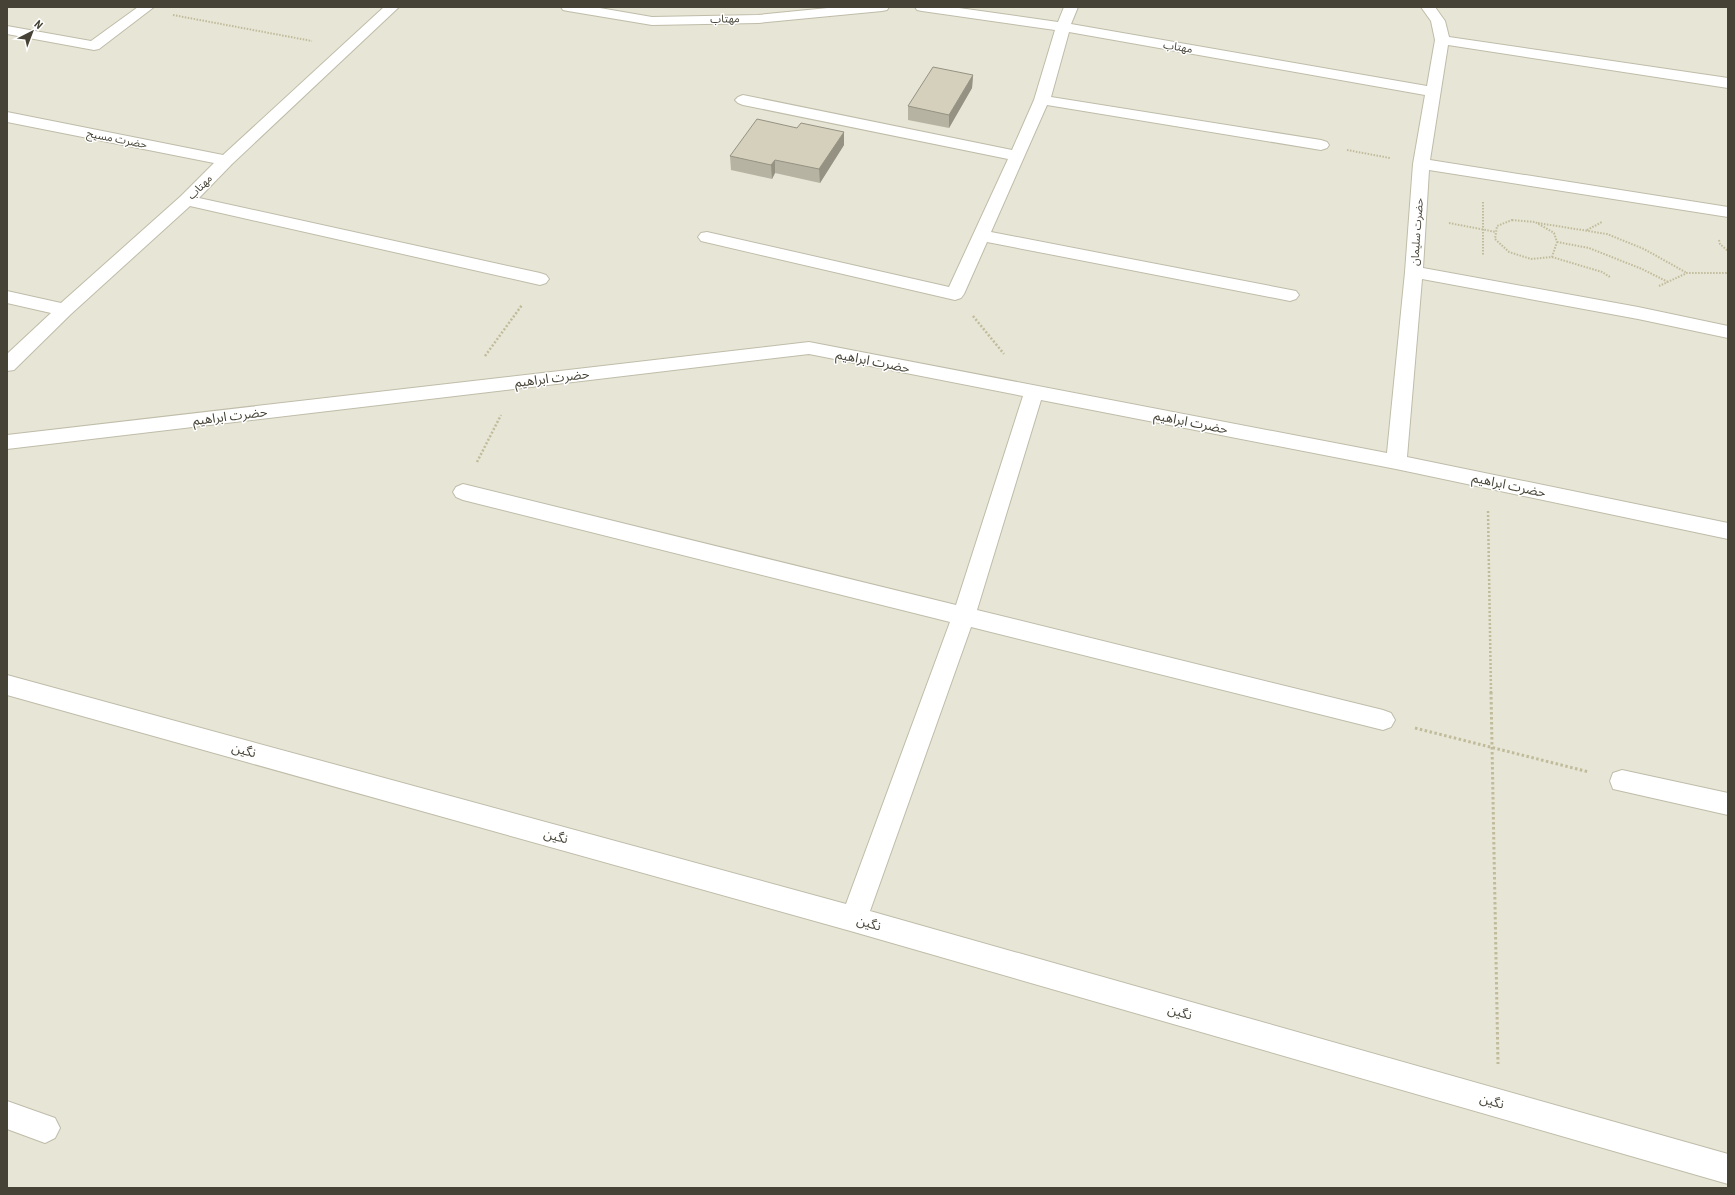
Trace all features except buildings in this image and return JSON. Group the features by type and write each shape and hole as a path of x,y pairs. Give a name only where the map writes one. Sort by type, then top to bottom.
{"street":[{"name":"مهتاب","path":"7,365 65,310 187,200 226,161 392,7"},
{"name":"مهتاب","path":"568,7 652,21 758,18 882,7"},
{"name":"مهتاب","path":"922,7 1063,27 1434,92"},
{"path":"707,237 955,294 1042,100 1063,27 1071,7"},
{"name":"حضرت سلیمان","path":"1396,462 1414,272 1421,164 1442,40 1438,21 1428,7"},
{"path":"7,30 94,46 145,8"},
{"path":"1442,40 1728,83"},
{"path":"743,100 1017,156"},
{"path":"1042,100 1321,145"},
{"name":"حضرت مسیح","path":"7,117 226,161"},
{"path":"1421,164 1728,212"},
{"path":"187,200 540,278"},
{"path":"982,236 1290,295"},
{"path":"1414,272 1638,313 1728,332"},
{"path":"7,298 65,310"},
{"name":"حضرت ابراهیم","path":"7,442 809,348 1487,480 1728,531"},
{"path":"854,919 964,615 1034,392"},
{"path":"463,492 1383,720"},
{"name":"نگین","path":"7,685 854,919 1728,1169"},
{"path":"1622,781 1728,804"},
{"path":"7,1115 45,1128"}],"path":[{"path":"145,8 349,47"},
{"path":"1321,145 1421,164"},
{"path":"1483,174 1484,285"},
{"path":"1418,217 1496,232"},
{"path":"1642,294 1602,272 1552,257 1531,259 1509,252 1495,239 1497,226 1512,220 1606,234 1644,249 1687,273"},
{"path":"1536,223 1554,233 1557,242 1552,257"},
{"path":"1557,242 1589,248 1642,269 1668,282"},
{"path":"1642,294 1687,273 1728,273"},
{"path":"461,389 540,278"},
{"path":"955,294 1034,392"},
{"path":"1638,313 1642,294"},
{"path":"463,492 518,382"},
{"path":"1487,480 1498,1103"},
{"path":"1383,720 1622,781"}],"shaded area":[{"path":"7,7 1728,7 1728,1188 7,1188"}]}
